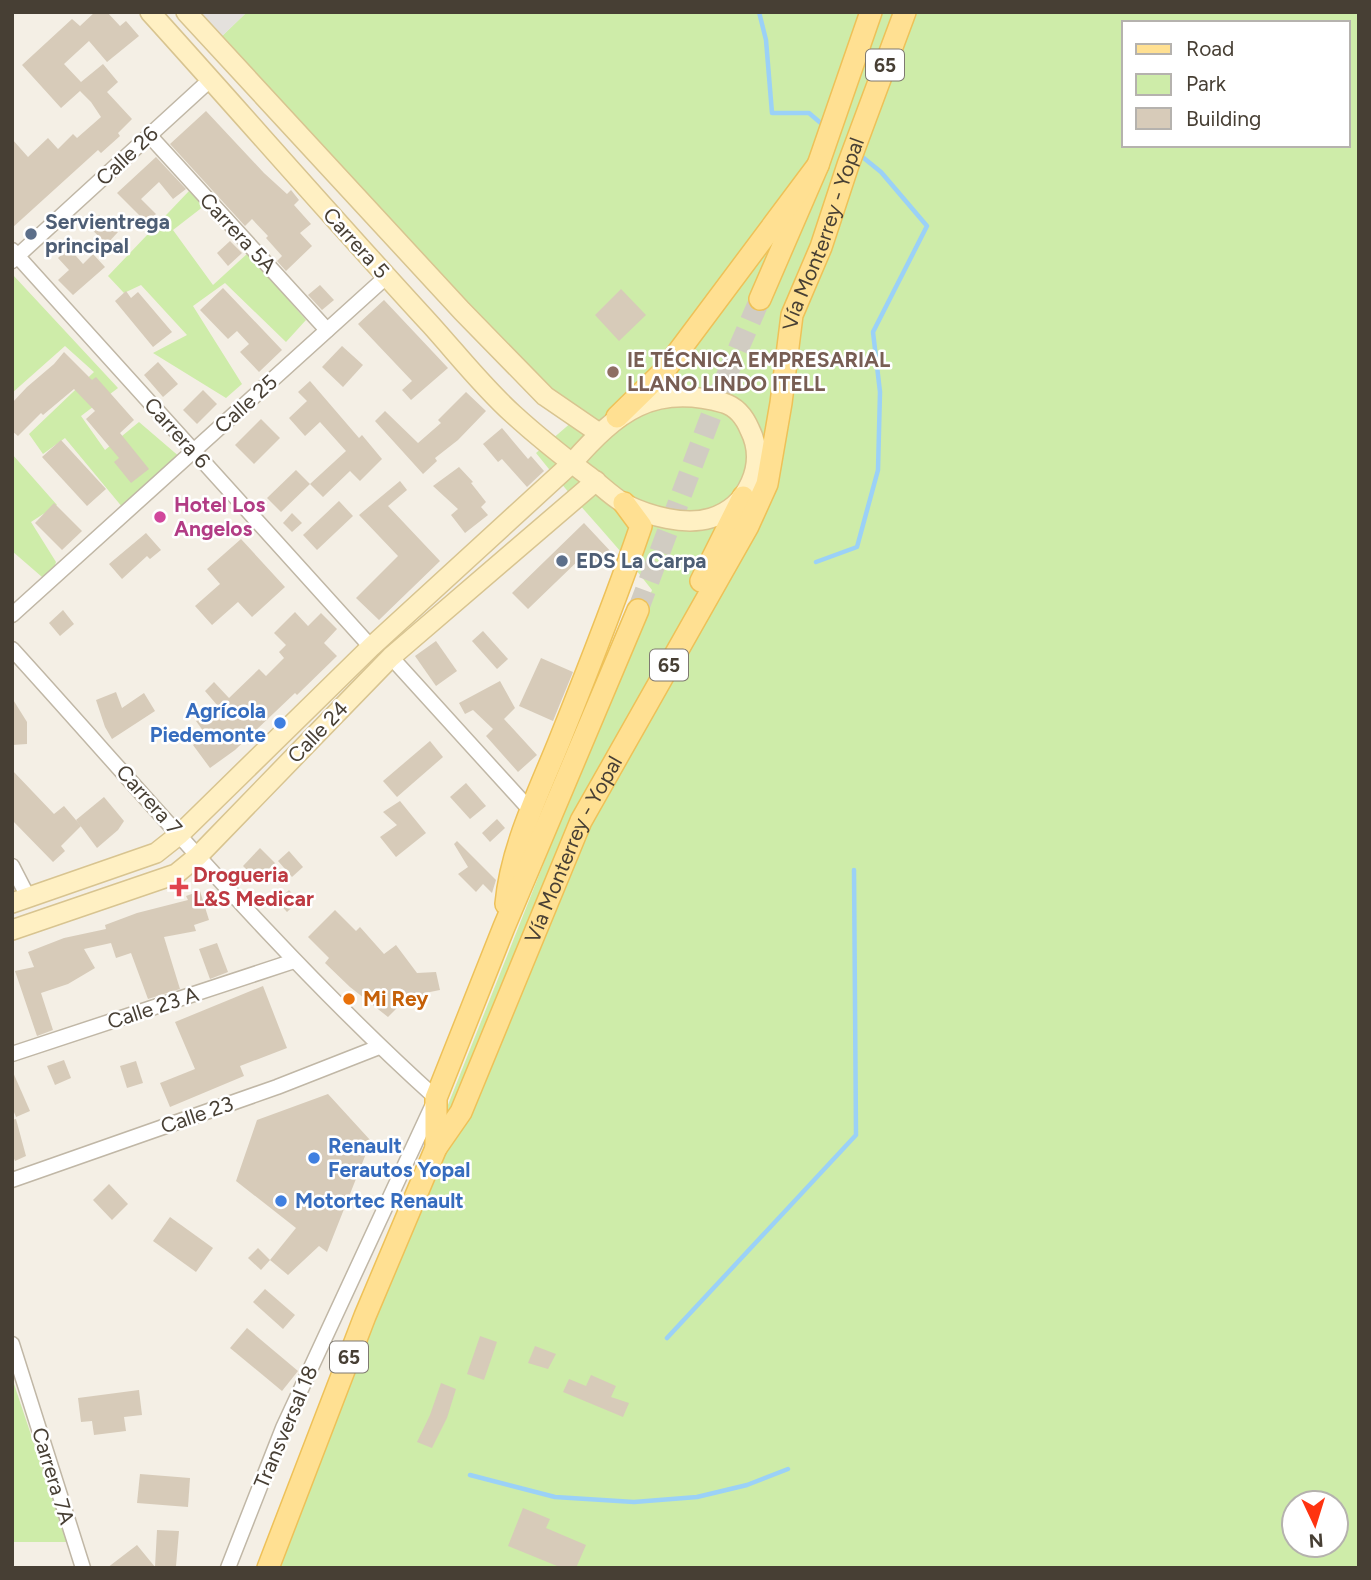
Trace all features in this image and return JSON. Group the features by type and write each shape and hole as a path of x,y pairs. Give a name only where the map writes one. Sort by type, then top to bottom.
{"main road":[{"name":"Carrera 5","path":"150,12 512,414 572,463"},
{"name":"Carrera 5","path":"186,12 462,311 545,396 599,433"},
{"name":"Vía Monterrey - Yopal","path":"760,299 821,158 871,12"},
{"name":"Vía Monterrey - Yopal","path":"436,1148 461,1112 581,821 748,526 767,484 781,404 792,315 821,247 848,164 905,12"},
{"path":"743,497 728,511 709,519 665,518 624,503 572,463 599,433 664,371 821,158"},
{"path":"581,821 753,479 792,315"},
{"path":"617,417 644,403 673,396 703,397 732,405 746,420 754,438 757,458"},
{"name":"Calle 24","path":"20,900 156,853 180,834 371,647 572,463"},
{"name":"Calle 24","path":"12,930 176,874 198,856 391,657 596,481"},
{"path":"504,927 509,876 531,811 616,601 641,526 624,503"},
{"name":"Vía Monterrey - Yopal","path":"436,1148 436,1098 504,927 638,610"},
{"name":"65","path":"268,1568 365,1316 436,1148"}],"street":[{"name":"Calle 26","path":"14,256 211,79"},
{"name":"Carrera 5A","path":"149,135 327,330"},
{"name":"Carrera 6","path":"14,256 371,647"},
{"name":"Calle 25","path":"12,615 386,277"},
{"name":"Carrera 7","path":"12,649 294,961 379,1047 436,1098"},
{"path":"391,657 531,811"},
{"path":"12,866 20,900"},
{"name":"Calle 23 A","path":"12,1054 294,961"},
{"name":"Calle 23","path":"12,1180 277,1087 379,1047"},
{"name":"Transversal 18","path":"228,1568 283,1428 436,1098"},
{"name":"Carrera 7A","path":"12,1344 83,1568"}],"green space":[{"path":"247,12 1359,12 1359,1568 261,1568 652,590 536,453 580,415 548,391 219,39"},
{"path":"189,191 204,206 173,230 213,285 248,253 306,320 286,342 225,283 193,306 242,384 226,398 153,353 187,335 141,285 124,293 108,276"},
{"path":"13,275 118,388 81,416 105,450 139,422 181,458 123,508 65,438 43,454 29,434 94,372 65,346 12,393"},
{"path":"12,454 57,505 31,522 56,562 49,583 12,551"},
{"path":"12,1378 67,1542 12,1542"}],"shaded area":[{"path":"194,12 247,12 219,39"}],"building":[{"path":"95,12 107,12 120,26 126,21 139,36 107,62 89,41 64,64 81,82 103,64 118,82 107,92 132,119 118,133 120,136 101,153 98,150 12,228 12,139 28,157 48,138 58,149 73,134 77,138 101,117 80,91 61,108 22,65 72,19 80,26"},
{"path":"206,111 264,173 287,194 291,190 299,200 294,205 311,224 300,233 312,246 286,271 277,261 282,256 266,238 268,236 252,219 245,226 170,144"},
{"path":"156,157 186,189 173,199 159,182 141,199 156,214 146,222 117,193"},
{"path":"99,215 118,232 107,244 89,227"},
{"path":"230,241 242,253 228,266 217,253"},
{"path":"69,248 83,264 93,254 105,267 73,295 58,280 69,270 58,258"},
{"path":"320,285 334,300 322,310 308,295"},
{"path":"223,288 282,350 259,372 240,352 249,344 237,331 228,339 200,310"},
{"path":"621,289 646,315 619,341 595,315"},
{"path":"126,291 131,298 138,292 172,332 153,347 115,301"},
{"path":"384,300 448,368 411,400 402,390 412,381 358,324"},
{"path":"342,346 363,365 343,387 322,367"},
{"path":"64,352 92,380 96,377 134,420 120,433 149,469 131,483 114,462 119,458 86,419 95,411 74,389 43,415 41,413 18,436 12,431 12,403"},
{"path":"158,362 178,384 163,397 144,375"},
{"path":"310,381 359,438 362,435 382,459 360,481 350,471 323,497 310,484 346,451 320,422 305,436 289,418 307,401 298,392"},
{"path":"203,390 217,404 197,424 183,410"},
{"path":"466,392 486,411 458,440 435,458 437,461 423,474 375,421 385,411 418,443 441,423 438,420"},
{"path":"261,419 280,438 254,464 235,445"},
{"path":"502,428 528,459 531,456 544,471 527,487 502,459 498,462 483,444"},
{"path":"61,440 106,489 87,506 42,457"},
{"path":"459,467 486,502 481,507 488,515 465,533 451,515 458,509 433,486"},
{"path":"296,470 310,484 281,512 267,498"},
{"path":"400,481 407,490 388,506 440,561 379,620 356,598 398,556 359,515"},
{"path":"339,501 353,516 317,550 303,535"},
{"path":"54,503 82,531 62,550 35,523"},
{"path":"292,513 302,523 292,532 283,523"},
{"name":"EDS La Carpa","path":"584,523 613,554 597,568 584,555 528,609 512,593"},
{"path":"146,533 161,550 150,559 147,556 122,579 109,564"},
{"path":"241,539 285,587 252,617 238,602 212,625 195,606 220,584 207,569"},
{"path":"63,610 74,624 60,636 49,623"},
{"path":"295,612 308,626 321,613 337,629 324,643 337,656 235,750 210,768 193,745 206,735 196,721 217,705 205,691 214,682 229,698 259,669 266,676 284,658 279,652 286,645 274,633"},
{"path":"483,631 508,659 497,669 472,641"},
{"path":"436,641 457,671 436,686 415,656"},
{"path":"541,658 573,672 553,721 519,706"},
{"path":"500,681 515,708 504,719 537,755 518,772 486,736 493,729 473,710 465,714 459,703"},
{"path":"116,692 122,708 144,693 155,711 112,739 96,700"},
{"path":"12,698 27,722 27,744 12,745"},
{"path":"430,741 443,757 397,797 383,781"},
{"path":"12,770 54,814 64,806 81,826 61,846 65,851 53,862 12,820"},
{"path":"466,783 486,806 470,819 450,797"},
{"path":"104,797 124,821 118,830 97,848 76,820"},
{"path":"400,801 426,833 396,857 380,837 397,825 383,812"},
{"path":"497,819 505,828 490,842 482,833"},
{"path":"457,841 496,880 492,893 483,884 476,892 458,874 468,867 454,844"},
{"path":"260,848 275,863 257,880 243,866"},
{"path":"289,851 303,867 292,877 278,861"},
{"path":"289,890 299,901 287,912 277,901"},
{"path":"200,891 209,920 194,925 196,931 164,937 180,989 148,999 131,953 116,958 111,943 84,949 95,968 68,984 41,993 53,1030 37,1036 15,971 34,967 28,952 64,938 106,929 105,925 137,913 188,900 186,896"},
{"path":"335,910 356,931 360,927 384,954 396,945 417,973 436,972 440,990 425,993 427,1005 412,1008 409,996 388,1017 325,963 329,958 308,937"},
{"path":"217,943 228,972 210,979 199,949"},
{"path":"263,986 287,1048 240,1066 244,1076 170,1107 160,1083 195,1069 175,1022"},
{"path":"64,1060 71,1078 55,1085 47,1066"},
{"path":"136,1061 143,1083 127,1088 120,1066"},
{"path":"12,1070 30,1111 16,1117 12,1107"},
{"path":"328,1094 371,1141 327,1252 319,1246 288,1275 270,1260 296,1228 236,1181 257,1120"},
{"path":"16,1119 26,1156 15,1161 12,1154 12,1120"},
{"path":"109,1184 128,1204 112,1220 93,1200"},
{"path":"170,1217 213,1248 196,1272 153,1241"},
{"path":"258,1248 270,1260 261,1270 248,1258"},
{"path":"265,1289 295,1315 283,1329 253,1302"},
{"path":"247,1328 298,1371 282,1391 230,1348"},
{"path":"480,1336 497,1342 484,1380 467,1374"},
{"path":"535,1346 556,1354 548,1369 528,1363"},
{"path":"591,1375 616,1386 611,1397 629,1403 623,1417 563,1392 569,1379 586,1386"},
{"path":"441,1383 456,1389 447,1418 432,1448 417,1442"},
{"path":"139,1390 142,1415 124,1417 126,1431 94,1435 92,1421 81,1422 78,1398"},
{"path":"140,1474 190,1478 188,1507 137,1503"},
{"path":"523,1508 550,1519 546,1528 586,1545 576,1568 562,1568 508,1546"},
{"path":"157,1530 179,1531 176,1566 170,1568 107,1568 137,1545 155,1567"}],"waterway":[{"path":"759,12 766,40 772,113 809,113 823,125"},
{"path":"816,562 857,547 878,470 880,392 873,332 927,226 881,172 860,155"},
{"path":"667,1338 856,1135 854,870"},
{"path":"470,1475 555,1497 634,1502 697,1497 747,1485 788,1469"}],"tunnel":[{"path":"638,610 723,384 760,299"}],"place":[{"name":"Servientrega principal","path":"31,234"},
{"name":"IE TÉCNICA EMPRESARIAL LLANO LINDO ITELL","path":"613,372"},
{"name":"Hotel Los Angelos","path":"160,517"},
{"name":"EDS La Carpa","path":"562,561"},
{"name":"Agrícola Piedemonte","path":"280,723"},
{"name":"Drogueria L&S Medicar","path":"179,887"},
{"name":"Mi Rey","path":"349,999"},
{"name":"Renault Ferautos Yopal","path":"314,1158"},
{"name":"Motortec Renault","path":"281,1201"}]}
